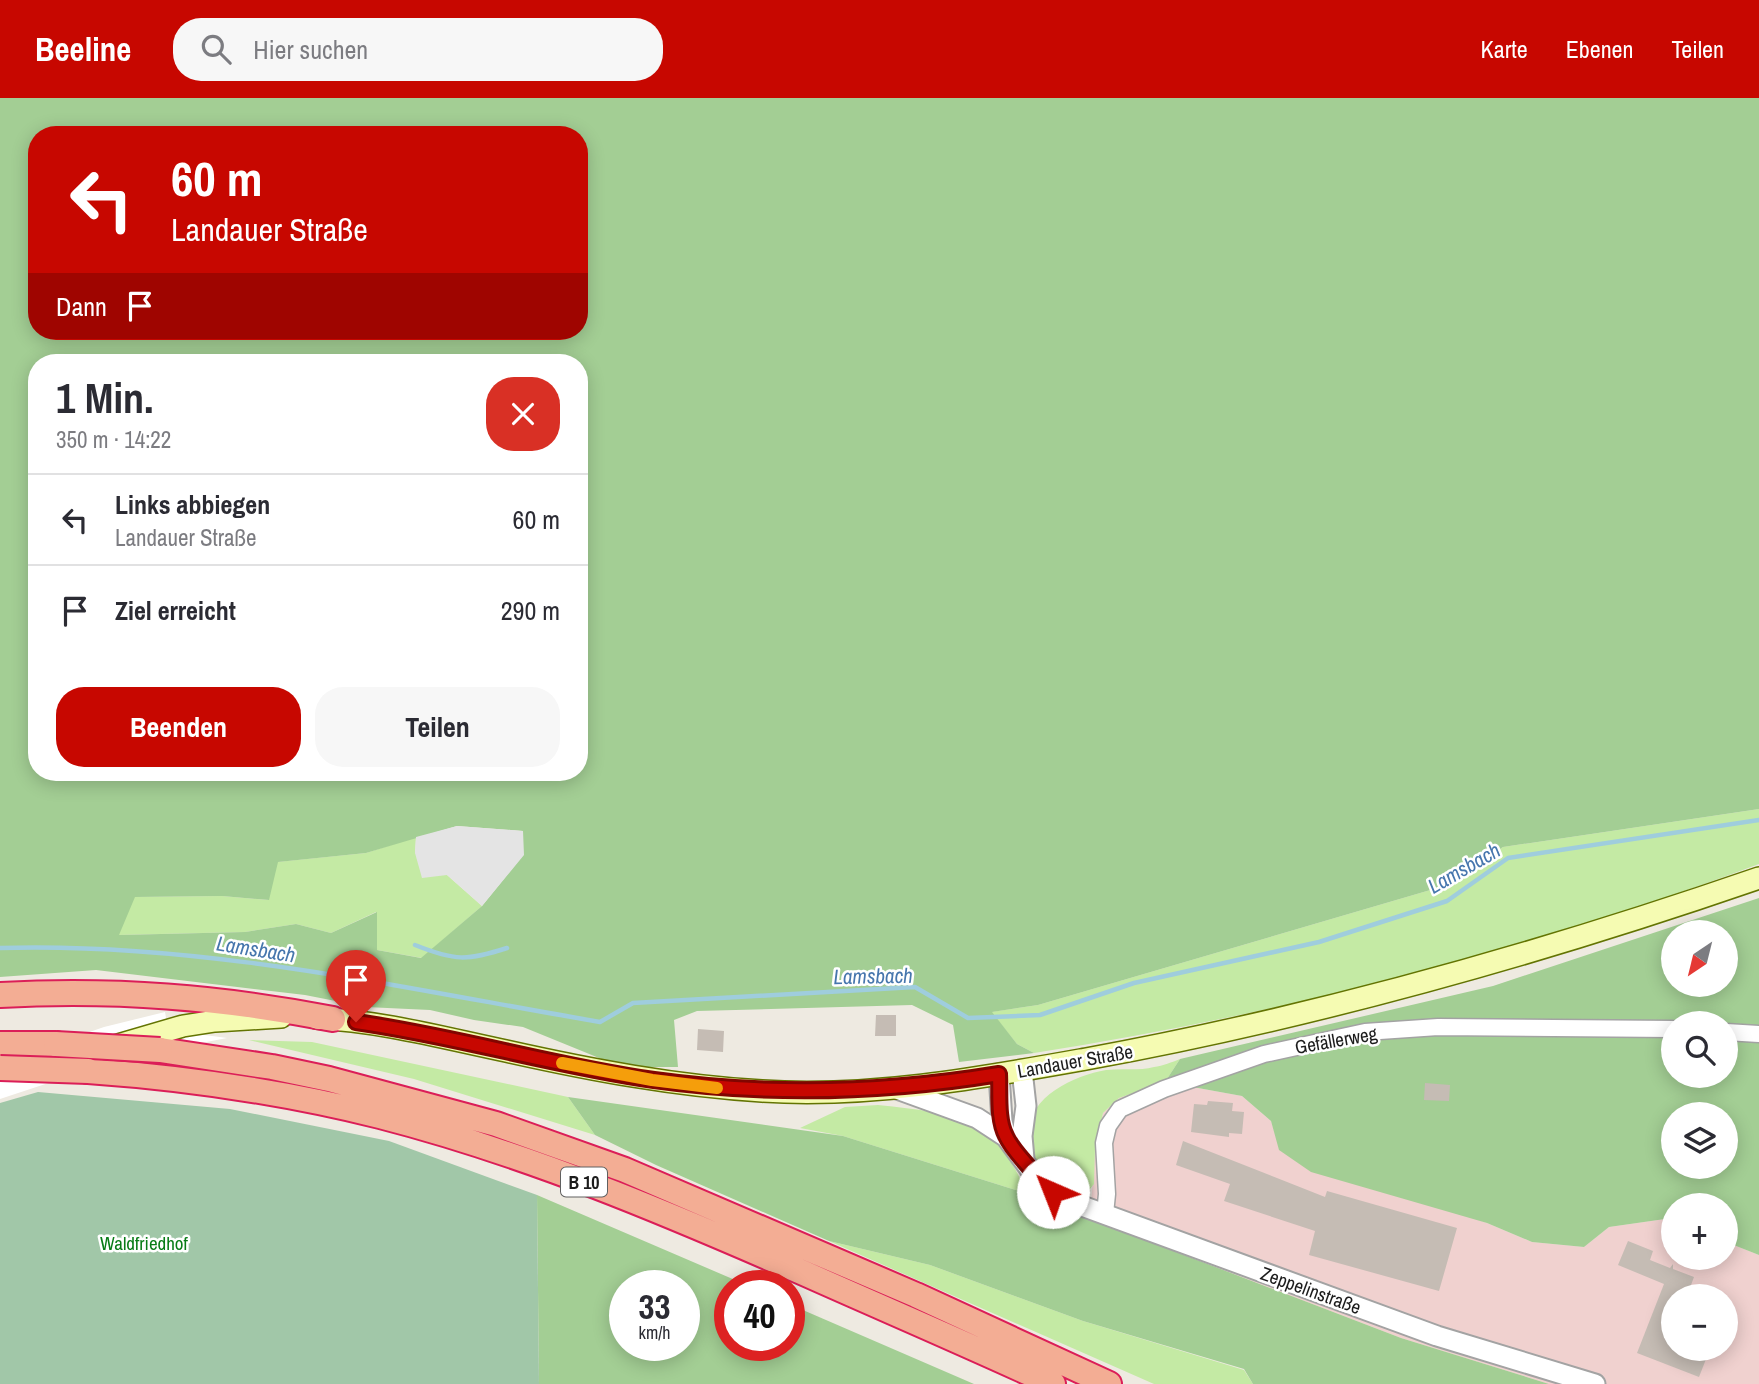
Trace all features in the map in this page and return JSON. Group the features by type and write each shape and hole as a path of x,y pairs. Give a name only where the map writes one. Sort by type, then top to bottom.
{"highway":[{"path":"0,995 108,992 193,997 254,1004 333,1019"},
{"name":"B 10","path":"0,1044 56,1044 160,1051 272,1067 377,1090 496,1125 599,1161 916,1295 1109,1384"},
{"name":"B 10","path":"0,1068 88,1070 177,1078 271,1093 381,1117 491,1149 625,1196 1053,1384"}],"main road":[{"name":"Landauer Straße","path":"0,1079 183,1026 248,1018 333,1019 432,1035 589,1069 710,1087 811,1092 893,1087 999,1074 1195,1039 1409,988 1594,933 1759,878"}],"street":[{"name":"Gefällerweg","path":"1105,1213 1107,1194 1104,1143 1112,1116 1136,1100 1218,1069 1311,1042 1365,1032 1438,1027 1661,1029"},
{"path":"1738,1033 1759,1034"},
{"path":"1022,1070 1026,1106 1022,1136 1030,1167"},
{"path":"999,1074 1002,1121 1006,1137"},
{"path":"893,1087 977,1118 1006,1137"},
{"name":"Zeppelinstraße","path":"1006,1137 1053,1192 1437,1336 1595,1384"}],"shaded area":[{"path":"457,826 523,831 524,855 482,906 447,875 422,878 415,853 416,837"},
{"path":"1165,1082 1242,1096 1271,1121 1280,1150 1487,1223 1532,1242 1584,1247 1609,1227 1661,1220 1661,1270 1738,1270 1738,1247 1759,1255 1759,1384 1549,1384 1401,1338 1090,1219 1095,1149 1103,1113 1119,1098"}],"green space":[{"path":"0,98 1759,98 1759,809 1503,847 1444,886 1038,1005 992,1012 1017,1044 1034,1053 959,1062 953,1025 912,1005 697,1011 674,1020 678,1067 642,1067 604,1060 523,1027 430,1010 366,1007 305,995 96,970 0,977","holes":["457,826 523,831 523,855 482,906 421,958 377,950 377,912 331,933 296,924 245,932 119,935 135,897 222,896 269,900 278,862 366,853"]},
{"path":"1759,809 1759,864 1581,925 1401,977 1219,1019 1034,1053 1017,1044 991,1012 1038,1005 1444,886 1503,847"},
{"path":"416,837 415,853 447,875 482,906 422,958 377,950 376,912 331,933 296,924 245,932 118,935 134,897 222,896 268,900 277,862 366,853"},
{"path":"1759,898 1759,1255 1738,1247 1738,1193 1661,1193 1661,1220 1609,1227 1584,1247 1532,1242 1487,1223 1311,1172 1279,1150 1271,1121 1242,1096 1165,1082 1180,1059 1493,986 1661,930 1661,998 1738,998 1738,920 1692,920"},
{"path":"249,1040 312,1042 568,1097 595,1135 414,1079"},
{"path":"1180,1059 1165,1082 1119,1098 1103,1113 1095,1149 1094,1184 1085,1195 1059,1183 1039,1164 1031,1148 1028,1132 1031,1118 1049,1094 1062,1085 1092,1073 1112,1069 1148,1068"},
{"name":"Waldfriedhof","path":"38,1092 230,1109 389,1141 537,1195 539,1384 0,1384 0,1103"},
{"path":"568,1097 843,1136 1028,1194 1046,1206 1090,1219 1401,1338 1549,1384 1253,1384 1244,1369 1083,1321 930,1265 829,1241 656,1165 595,1135"},
{"path":"878,1105 942,1114 986,1132 1006,1154 1028,1194 843,1136 800,1128 845,1107"},
{"path":"537,1195 714,1271 714,1361 805,1361 805,1311 974,1384 539,1384"},
{"path":"829,1241 930,1265 1083,1321 1244,1370 1253,1384 1154,1384"}],"pier":[{"path":"165,1012 167,1024 175,1031 227,1038 124,1058 0,1099 0,1063 104,1027"}],"building":[{"path":"876,1015 896,1015 896,1036 875,1036"},
{"path":"698,1029 724,1031 723,1052 697,1050"},
{"path":"1425,1083 1450,1085 1449,1101 1424,1100"},
{"path":"1208,1101 1233,1103 1232,1111 1244,1112 1242,1134 1229,1133 1229,1137 1191,1132 1194,1104 1207,1105"},
{"path":"1183,1141 1325,1197 1327,1191 1457,1228 1439,1291 1309,1255 1315,1231 1224,1201 1230,1184 1176,1165"},
{"path":"1628,1241 1653,1251 1650,1260 1661,1264 1661,1270 1676,1270 1694,1277 1691,1284 1664,1284 1618,1265"},
{"path":"1661,1292 1661,1361 1705,1361 1699,1377 1637,1353"}],"waterway":[{"name":"Lamsbach","path":"0,948 76,948 226,960 376,982 600,1022 633,1003 915,987 968,1018 1040,1015 1134,983 1319,942 1447,901 1508,858 1759,820"},
{"path":"415,945 441,954 461,957 507,948"}],"slow traffic":[{"path":"562,1063 652,1080 717,1088"}],"route":[{"path":"356,1022 652,1080 766,1092 853,1091 999,1074 1002,1121 1006,1137 1035,1175 1053,1192"}]}
